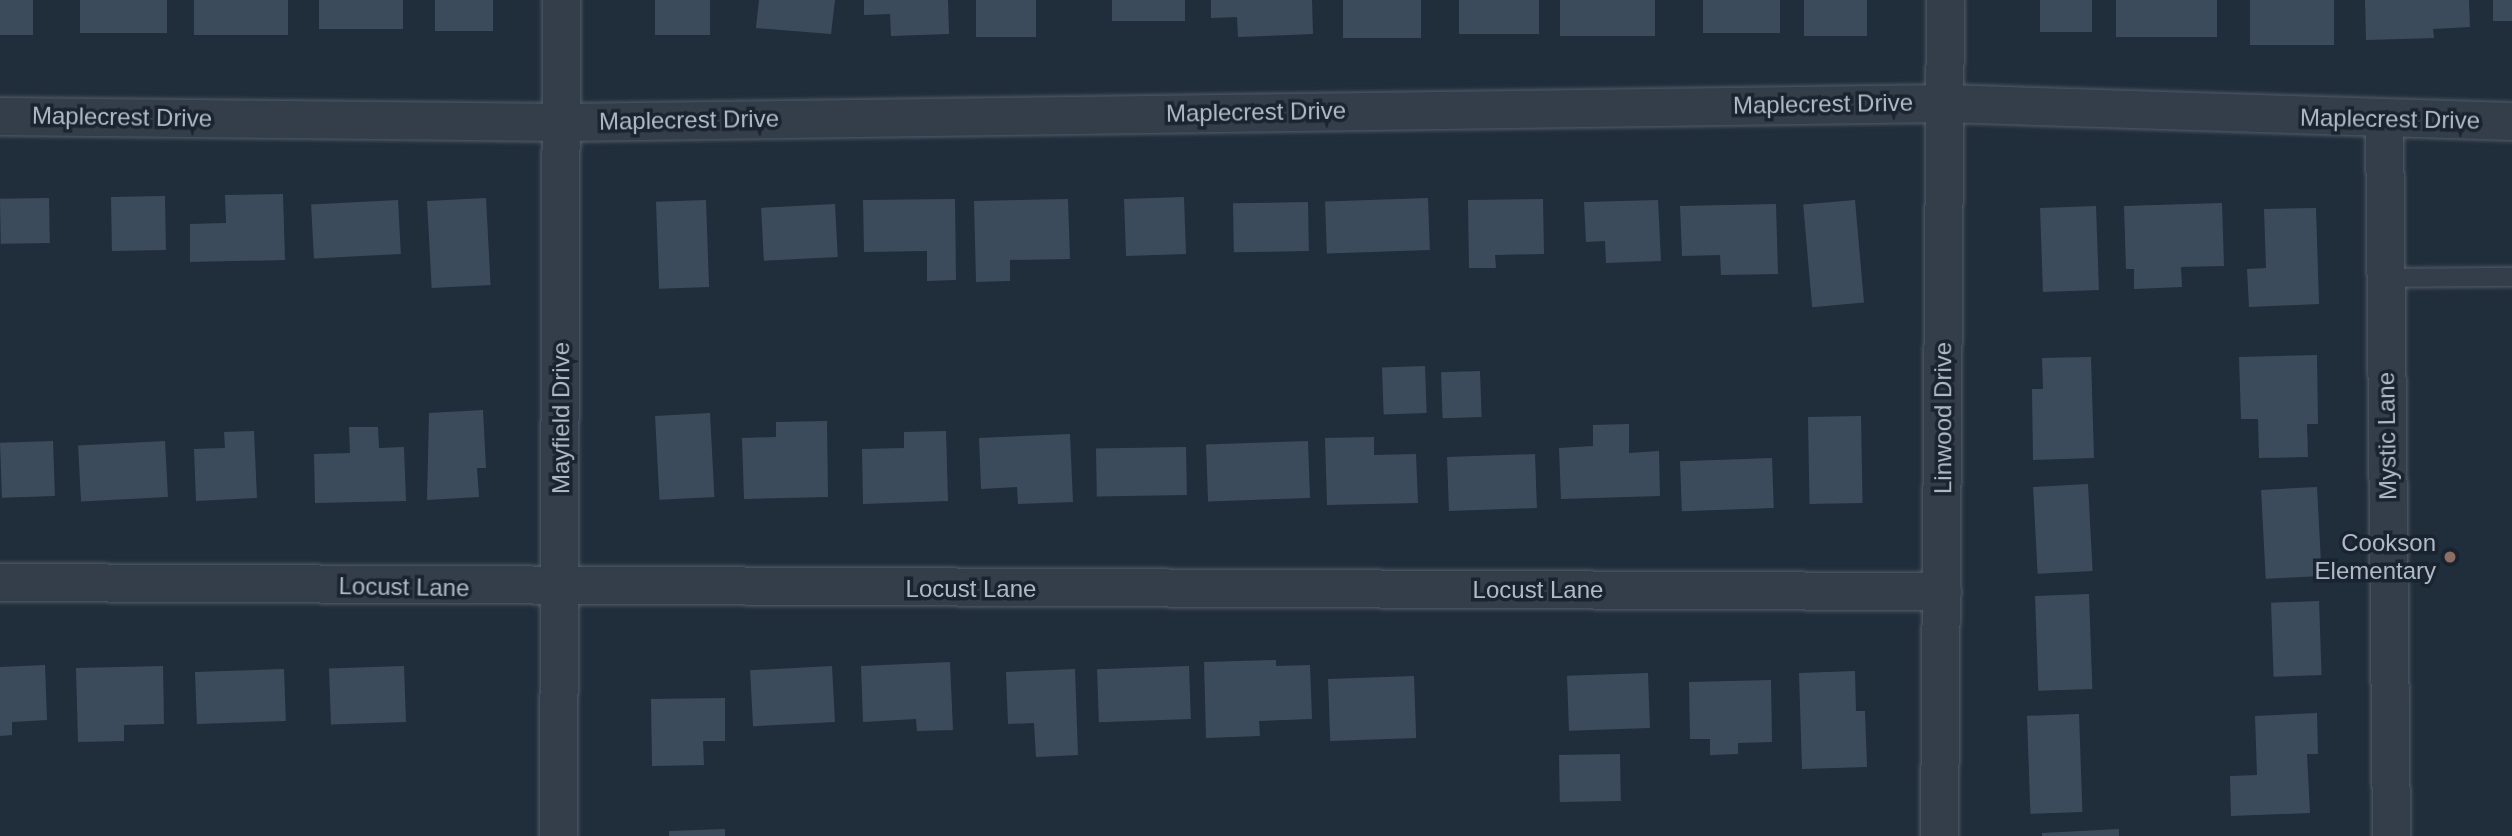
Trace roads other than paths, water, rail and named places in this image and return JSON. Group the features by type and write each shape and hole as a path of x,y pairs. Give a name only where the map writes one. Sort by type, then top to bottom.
{"street":[{"name":"Mayfield Drive","path":"558,836 564,122 561,0"},
{"name":"Linwood Drive","path":"1939,836 1945,0"},
{"name":"Maplecrest Drive","path":"0,116 564,122 1945,103 2384,120 2512,121"},
{"name":"Mystic Lane","path":"2384,120 2391,836"},
{"name":"Locust Lane","path":"0,582 560,588 1942,591"}],"lane":[{"path":"2385,278 2512,277"}],"place":[{"name":"Cookson Elementary","path":"2450,557"}]}
